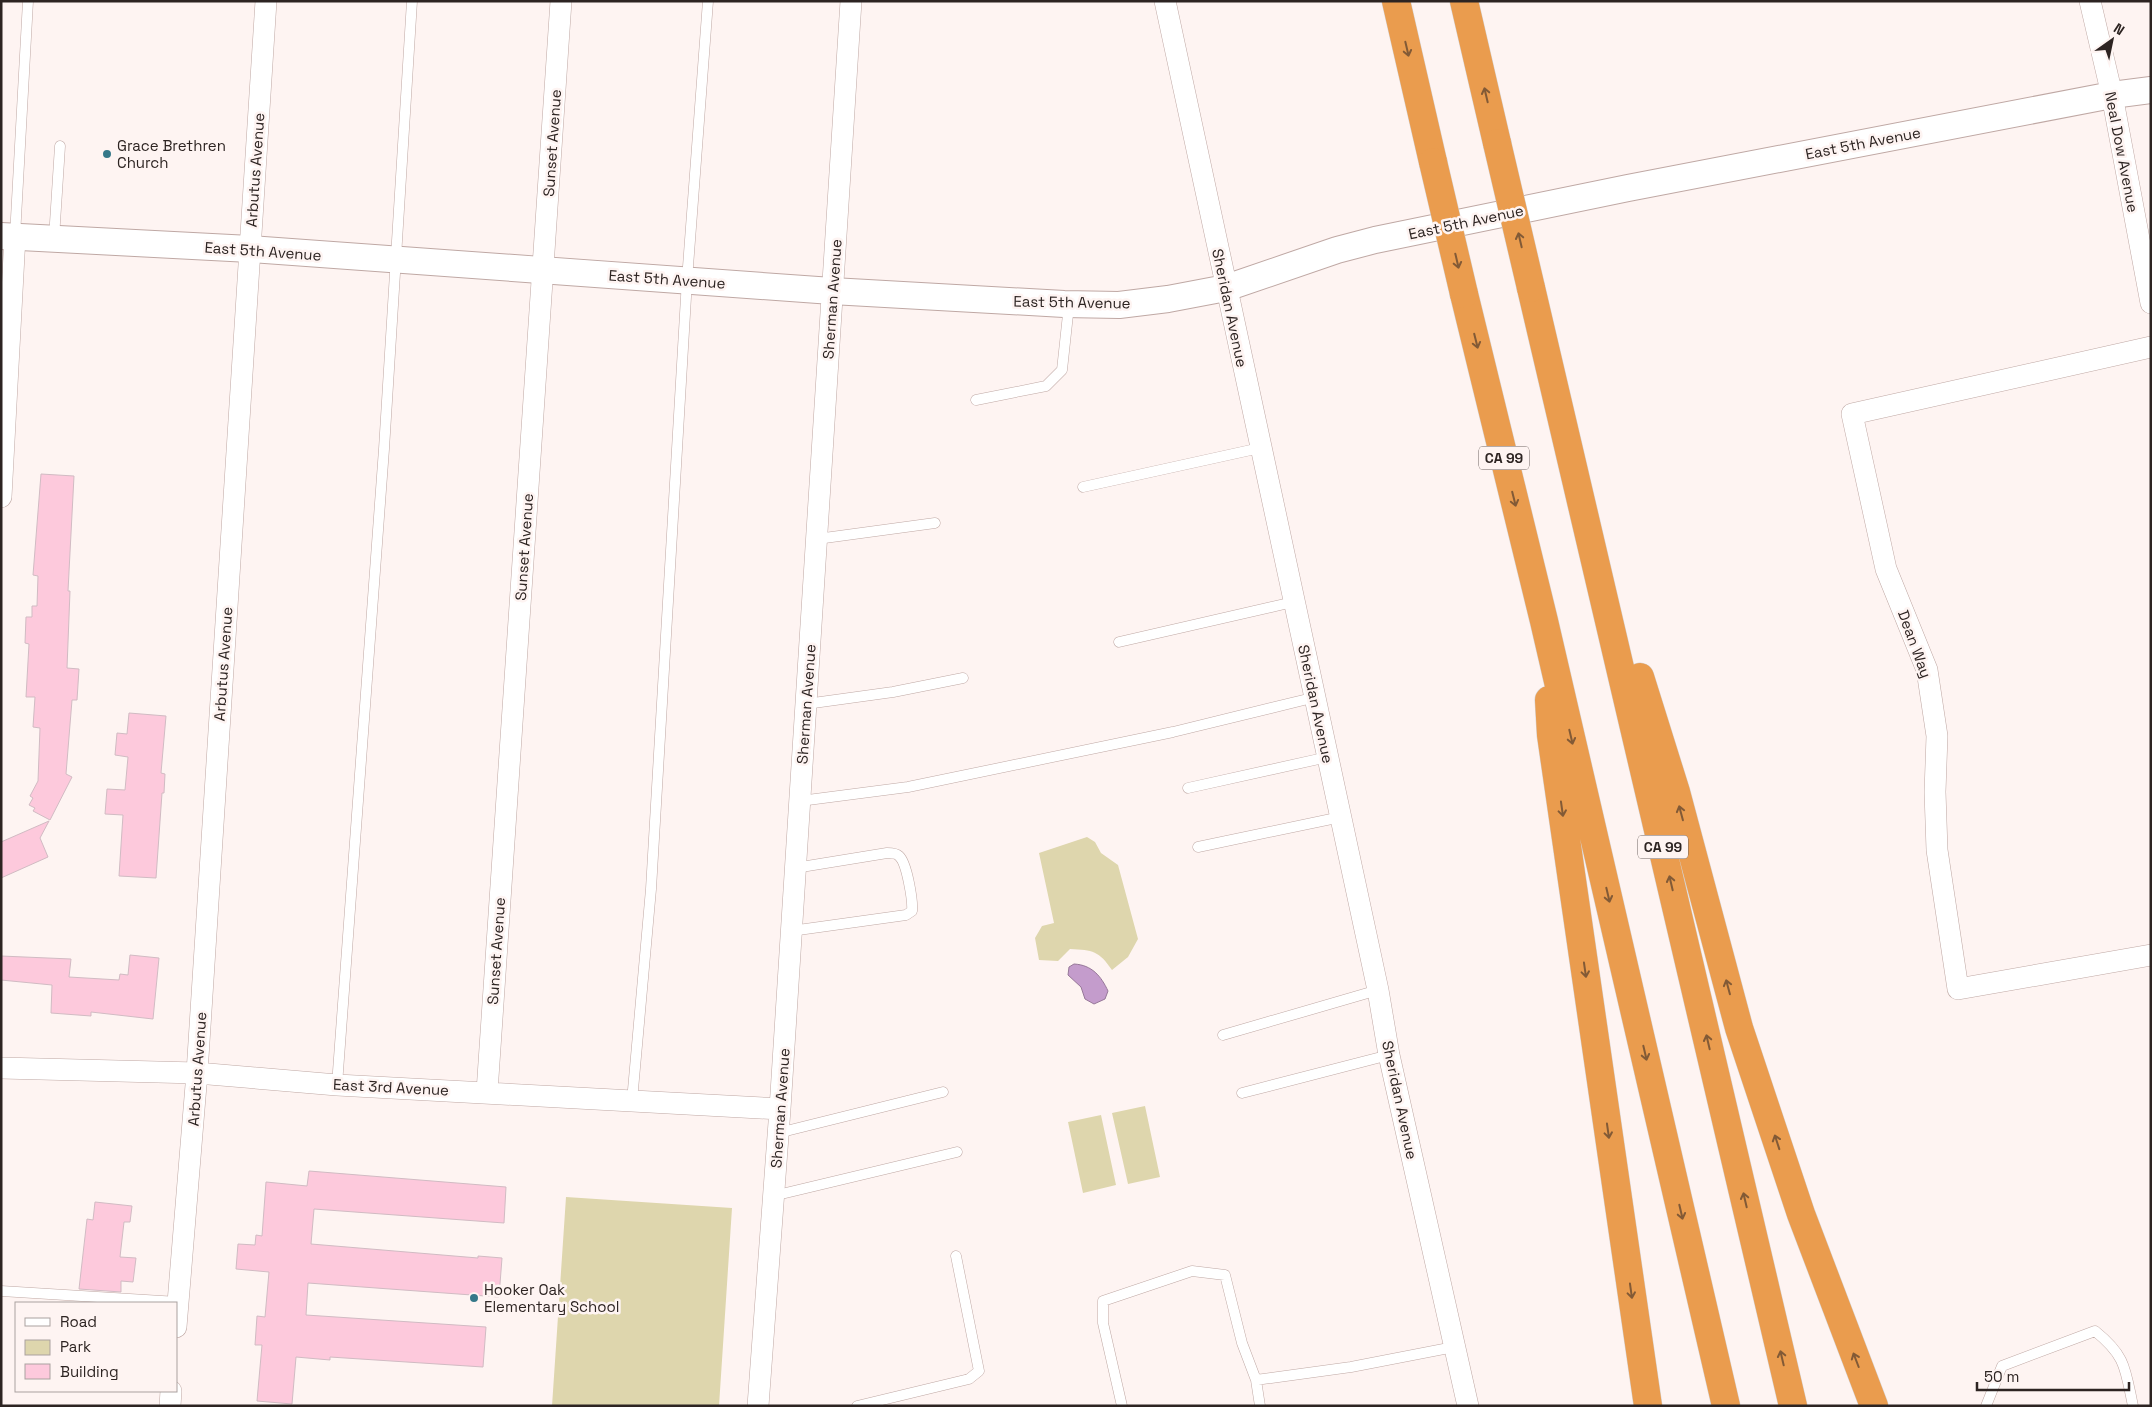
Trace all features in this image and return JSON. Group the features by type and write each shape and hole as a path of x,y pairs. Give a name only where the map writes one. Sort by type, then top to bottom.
{"highway":[{"name":"CA 99","path":"1396,1 1464,294 1544,621 1726,1406"},
{"name":"CA 99","path":"1464,1 1793,1406"},
{"path":"1544,621 1551,735 1648,1406"},
{"path":"1610,621 1635,661 1676,792 1739,1028 1801,1214 1874,1406"}],"street":[{"name":"Arbutus Avenue","path":"178,1302 197,1073 266,1"},
{"name":"Sunset Avenue","path":"487,1092 561,1"},
{"name":"Sherman Avenue","path":"758,1406 780,1109 851,1"},
{"name":"Sheridan Avenue","path":"1165,1 1293,602 1316,697 1378,990 1389,1054 1468,1406"},
{"name":"Neal Dow Avenue","path":"2090,1 2112,95 2151,303"},
{"name":"East 5th Avenue","path":"8,236 250,249 832,291 1119,305 1168,299 1226,288 1337,250 1375,240 1628,188 2112,95 2151,90"},
{"path":"1,497 8,236"},
{"name":"Dean Way","path":"2151,346 1852,414 1886,569 1927,670 1937,736 1935,792 1936,850 1958,989 2151,955"},
{"name":"East 3rd Avenue","path":"1,1068 197,1073 337,1085 780,1109"},
{"path":"170,1406 171,1392"}],"lane":[{"path":"8,236 28,1"},
{"path":"337,1085 384,449 412,1"},
{"path":"632,1101 652,889 687,280 708,1"},
{"path":"54,238 60,146"},
{"path":"976,400 1046,386 1062,370 1069,304"},
{"path":"1083,487 1260,448"},
{"path":"816,539 934,524"},
{"path":"1120,642 1293,602"},
{"path":"806,704 894,692 963,678"},
{"path":"800,800 908,787 1173,732 1316,697"},
{"path":"1188,788 1328,757"},
{"path":"1198,847 1341,817"},
{"path":"791,931 906,915 912,911 913,904 903,861 896,854 887,853 795,868"},
{"path":"1223,1035 1378,990"},
{"path":"1242,1093 1389,1054"},
{"path":"778,1133 943,1092"},
{"path":"774,1196 957,1152"},
{"path":"857,1406 969,1379 979,1371 956,1256"},
{"path":"1122,1406 1103,1323 1103,1301 1192,1271 1225,1275 1242,1343 1256,1380 1260,1406"},
{"path":"1,1291 178,1302"},
{"path":"1986,1406 2002,1366 2095,1331 2112,1345 2124,1361 2133,1406"},
{"path":"1256,1380 1351,1367 1454,1347"}],"green space":[{"path":"1087,837 1095,842 1101,853 1118,865 1138,939 1128,957 1112,970 1099,955 1084,950 1070,949 1058,961 1039,960 1035,938 1042,926 1054,923 1039,853"},
{"path":"1145,1106 1160,1177 1128,1184 1112,1113"},
{"path":"1101,1115 1116,1185 1083,1193 1068,1122"},
{"path":"566,1197 732,1208 719,1406 552,1406"}],"shaded area":[{"path":"1074,964 1091,969 1099,976 1108,991 1105,999 1094,1004 1085,999 1081,987 1068,975 1069,967"}],"building":[{"path":"41,474 74,476 68,591 70,591 67,668 79,669 77,700 72,700 66,774 72,777 50,820 33,811 35,808 29,805 33,798 30,796 38,781 40,728 33,727 35,697 26,697 29,644 25,643 26,617 32,617 32,606 37,606 38,576 33,575"},
{"path":"129,713 166,716 161,773 165,774 164,793 162,793 156,878 119,876 123,815 105,814 107,789 125,790 128,757 115,755 117,733 127,734"},
{"path":"49,821 40,838 48,857 1,878 1,842"},
{"path":"130,955 159,958 153,1019 91,1012 91,1016 51,1013 52,985 1,980 1,956 71,959 69,977 119,980 120,974 128,975"},
{"path":"309,1171 506,1187 504,1223 314,1209 311,1244 478,1258 478,1256 502,1258 499,1297 308,1283 306,1315 486,1327 483,1367 330,1357 330,1360 296,1357 292,1404 257,1401 262,1345 255,1345 257,1316 265,1317 269,1272 236,1269 238,1244 255,1245 256,1235 262,1236 266,1182 307,1186"},
{"path":"95,1202 132,1206 130,1222 124,1222 120,1257 136,1258 133,1282 121,1281 121,1292 79,1289 87,1219 93,1220"}],"place":[{"name":"Grace Brethren Church","path":"107,154"},
{"name":"Hooker Oak Elementary School","path":"474,1298"}]}
